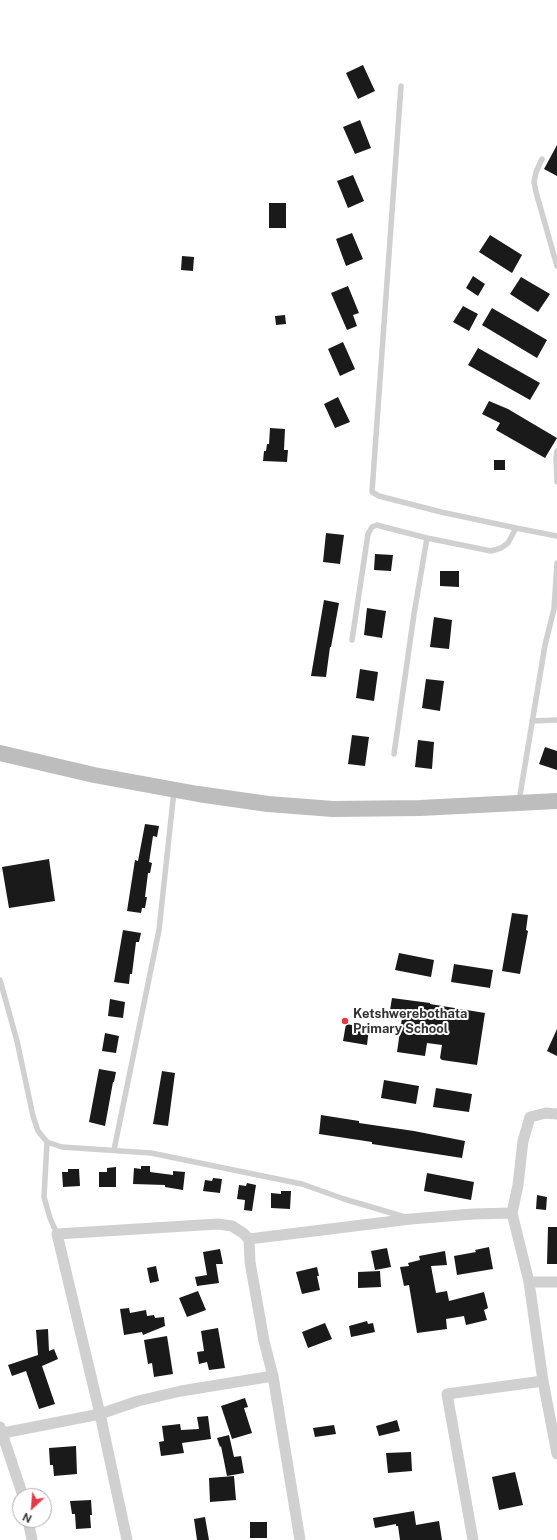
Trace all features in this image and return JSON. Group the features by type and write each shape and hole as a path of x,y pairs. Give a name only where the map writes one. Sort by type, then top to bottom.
{"street":[{"path":"0,753 94,775 198,794 268,804 332,808 420,808 557,801"},
{"path":"557,1114 546,1113 530,1117 523,1141 518,1185 512,1213 529,1282 543,1381 556,1440 557,1454"},
{"path":"249,1239 411,1219 473,1214 512,1213"},
{"path":"127,1540 100,1414 57,1234 218,1224 232,1226 249,1239 250,1262 264,1340 273,1376 300,1540"},
{"path":"529,1282 557,1282"},
{"path":"20,1488 1,1430 100,1414 138,1401 181,1391 273,1376"},
{"path":"473,1540 447,1394 543,1381"},
{"path":"30,1528 32,1540"}],"lane":[{"path":"401,86 372,492 379,496 433,510 557,536"},
{"path":"542,159 536,172 534,182 557,266"},
{"path":"557,451 557,482"},
{"path":"352,640 370,529 377,525 491,552 508,543 516,528"},
{"path":"394,754 414,614 427,538"},
{"path":"518,803 545,645 555,609 557,563"},
{"path":"532,721 557,720"},
{"path":"114,1150 158,930 175,789"},
{"path":"0,980 17,1041 33,1116 38,1132 47,1142 62,1147 151,1153 302,1184 344,1199 411,1219"},
{"path":"47,1142 44,1197 50,1218 57,1234"}],"building":[{"path":"363,65 375,91 358,99 346,73"},
{"path":"360,120 371,148 355,154 343,127"},
{"path":"557,145 557,176 544,169"},
{"path":"353,175 364,201 348,208 337,181"},
{"path":"269,203 286,203 286,228 269,228"},
{"path":"352,233 363,259 346,266 336,239"},
{"path":"490,235 522,255 512,273 479,252"},
{"path":"182,256 194,257 193,271 181,270"},
{"path":"473,276 485,284 478,296 466,288"},
{"path":"521,277 550,294 538,312 510,294"},
{"path":"348,286 359,313 353,315 357,326 347,330 331,293"},
{"path":"463,306 478,314 469,331 453,322"},
{"path":"492,308 547,340 537,358 482,325"},
{"path":"285,315 286,324 276,325 275,316"},
{"path":"343,342 355,369 340,376 328,349"},
{"path":"478,348 540,383 530,400 468,365"},
{"path":"338,397 350,422 335,428 324,404"},
{"path":"489,401 508,409 557,438 545,458 496,430 500,423 482,414"},
{"path":"270,428 285,429 284,450 288,450 287,462 263,461 264,451 266,451 267,444 269,444"},
{"path":"494,460 505,460 505,470 494,470"},
{"path":"326,533 344,535 340,564 323,562"},
{"path":"375,554 393,555 391,571 374,570"},
{"path":"440,571 459,571 459,587 440,586"},
{"path":"324,600 339,603 330,647 326,677 311,676"},
{"path":"367,608 386,611 382,638 364,635"},
{"path":"434,617 452,620 449,649 430,647"},
{"path":"360,669 378,672 374,701 356,698"},
{"path":"426,679 444,681 440,711 422,708"},
{"path":"352,735 369,737 365,766 348,764"},
{"path":"418,740 434,742 432,769 415,767"},
{"path":"545,747 557,751 557,770 539,764"},
{"path":"145,824 159,826 157,837 153,836 149,862 152,863 150,873 148,873 145,897 147,897 145,908 142,908 141,913 127,911 135,860 138,861"},
{"path":"49,859 55,901 9,908 2,867"},
{"path":"512,913 528,915 526,930 528,931 520,974 502,971"},
{"path":"123,930 141,933 139,942 136,942 132,974 130,974 129,984 114,982"},
{"path":"399,953 434,960 431,977 395,970"},
{"path":"454,964 493,970 490,988 451,982"},
{"path":"392,998 485,1013 477,1065 442,1060 440,1058 442,1045 427,1043 425,1056 397,1052 402,1018 389,1016"},
{"path":"110,999 125,1002 123,1018 108,1016"},
{"path":"346,1024 369,1028 367,1045 343,1041"},
{"path":"557,1029 557,1056 547,1051"},
{"path":"105,1033 119,1036 116,1053 102,1051"},
{"path":"99,1069 116,1072 105,1126 89,1122"},
{"path":"162,1071 175,1073 168,1126 153,1124"},
{"path":"384,1080 419,1086 416,1104 381,1098"},
{"path":"436,1088 472,1094 469,1112 433,1107"},
{"path":"321,1115 465,1141 462,1158 319,1134"},
{"path":"141,1166 150,1166 150,1172 173,1175 173,1171 185,1172 183,1190 165,1187 165,1185 133,1184 134,1168 141,1169"},
{"path":"116,1167 116,1187 99,1187 99,1172 107,1172 107,1168"},
{"path":"68,1169 79,1169 80,1186 63,1187 62,1172 68,1172"},
{"path":"427,1173 474,1182 471,1200 424,1191"},
{"path":"213,1178 222,1179 220,1193 203,1191 205,1180 212,1181"},
{"path":"247,1183 256,1185 252,1211 244,1210 245,1200 237,1199 239,1185 246,1186"},
{"path":"281,1191 291,1191 290,1209 271,1208 271,1193 281,1194"},
{"path":"537,1195 547,1197 546,1210 536,1209"},
{"path":"548,1227 557,1227 557,1264 547,1264"},
{"path":"489,1247 493,1269 457,1275 454,1256 476,1252 475,1250"},
{"path":"387,1248 391,1267 375,1270 371,1251"},
{"path":"220,1249 223,1264 216,1264 219,1283 197,1286 195,1277 207,1275 203,1252"},
{"path":"445,1251 447,1265 431,1266 436,1293 447,1291 449,1301 484,1292 488,1308 484,1310 487,1320 466,1325 464,1316 446,1319 447,1329 417,1333 409,1285 404,1286 400,1267 409,1266 408,1263 420,1260 419,1256"},
{"path":"156,1266 159,1281 150,1283 147,1268"},
{"path":"317,1267 320,1290 302,1294 296,1272"},
{"path":"380,1271 381,1287 358,1288 358,1272"},
{"path":"198,1291 206,1310 187,1317 179,1298"},
{"path":"129,1308 130,1313 146,1310 147,1316 154,1315 155,1318 164,1317 165,1326 143,1335 142,1332 124,1335 120,1309"},
{"path":"367,1321 368,1324 373,1323 375,1332 351,1337 349,1326"},
{"path":"325,1323 332,1339 308,1348 302,1332"},
{"path":"218,1328 225,1368 209,1370 207,1362 199,1364 197,1352 204,1351 201,1331"},
{"path":"48,1329 49,1351 54,1349 58,1359 42,1366 55,1404 39,1409 26,1371 12,1376 8,1365 38,1355 36,1330"},
{"path":"167,1336 173,1374 154,1377 152,1363 148,1364 144,1340"},
{"path":"245,1398 248,1407 244,1408 252,1433 232,1439 221,1406"},
{"path":"208,1416 211,1439 182,1443 184,1453 161,1456 159,1442 164,1441 162,1426 180,1424 181,1430 199,1429 197,1417"},
{"path":"397,1420 400,1431 379,1436 376,1426"},
{"path":"334,1425 336,1434 315,1437 313,1428"},
{"path":"229,1435 234,1457 241,1456 244,1473 227,1476 221,1446 220,1447 217,1438"},
{"path":"76,1446 77,1474 54,1476 53,1465 50,1465 49,1448"},
{"path":"411,1452 412,1471 388,1473 386,1453"},
{"path":"515,1472 523,1505 499,1510 492,1477"},
{"path":"234,1476 236,1500 210,1502 209,1478"},
{"path":"91,1500 91,1528 76,1529 75,1514 72,1514 70,1501"},
{"path":"414,1511 416,1525 439,1521 442,1540 400,1540 398,1526 396,1526 396,1524 375,1528 373,1518"},
{"path":"205,1517 209,1540 197,1540 194,1519"},
{"path":"250,1522 267,1522 267,1538 250,1538"}],"place":[{"name":"Ketshwerebothata Primary School","path":"345,1021"}]}
